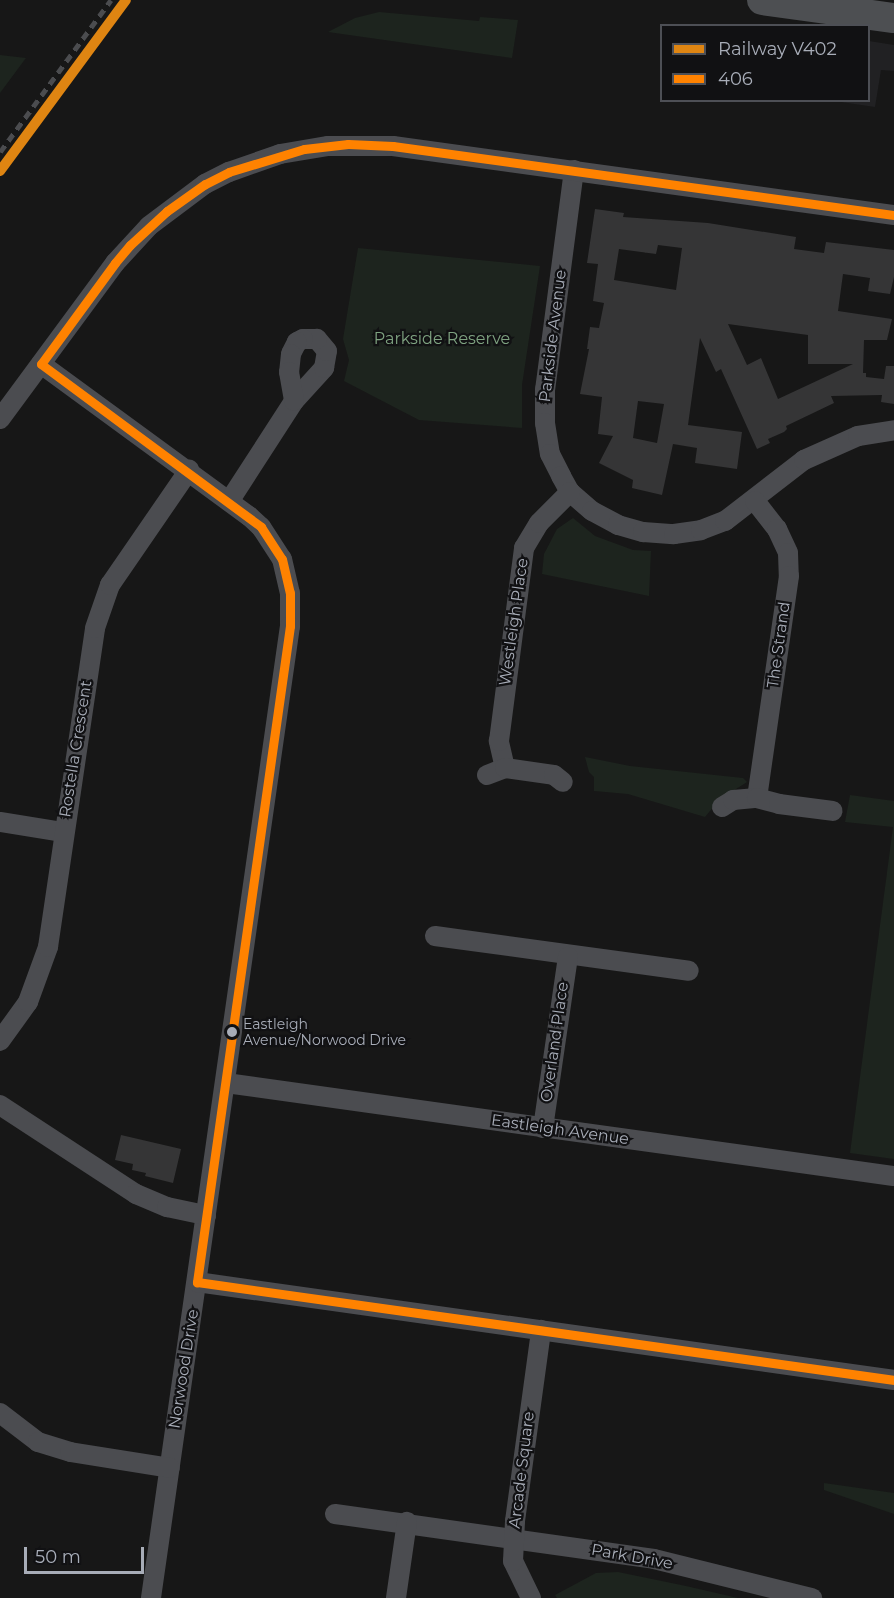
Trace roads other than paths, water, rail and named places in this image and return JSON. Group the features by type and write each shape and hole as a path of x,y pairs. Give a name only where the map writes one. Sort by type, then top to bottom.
{"main road":[{"path":"762,0 894,18"}],"street":[{"path":"0,419 115,263 149,226 205,184 253,163 304,149 373,144 894,215"},
{"name":"Parkside Avenue","path":"574,170 545,389 545,423 550,454 570,492 592,511 618,525 643,532 674,534 702,530 725,521 755,501 796,466 821,451 858,436 894,430"},
{"name":"Norwood Drive","path":"41,364 230,500 261,527 282,559 290,593 291,612 152,1598"},
{"path":"230,500 294,401"},
{"name":"Rostella Crescent","path":"0,1041 28,1002 48,947 94,628 110,585 189,470"},
{"name":"Westleigh Place","path":"563,782 554,774 496,771 524,548 539,523 570,492"},
{"name":"The Strand","path":"755,501 777,529 788,553 789,576 757,798"},
{"path":"722,807 733,800 757,798 779,804 833,812"},
{"path":"0,823 63,832"},
{"path":"435,936 568,957 689,971"},
{"name":"Overland Place","path":"543,1128 568,957"},
{"name":"Eastleigh Avenue","path":"226,1083 894,1176"},
{"path":"0,1106 136,1194 167,1207 206,1215"},
{"path":"197,1282 894,1380"},
{"name":"Arcade Square","path":"334,1514 514,1538 541,1330"},
{"path":"0,1413 38,1442 70,1452 170,1468"},
{"path":"396,1598 407,1522"},
{"path":"514,1538 513,1561 531,1598"},
{"name":"Park Drive","path":"514,1538 654,1559 812,1598"}],"railway":[{"path":"0,152 111,0"}],"rail line":[{"name":"V402","path":"0,171 126,0"}],"place":[{"name":"Eastleigh Avenue/Norwood Drive","path":"232,1032"}],"park label":[{"name":"Parkside Reserve","path":"442,339"}]}
